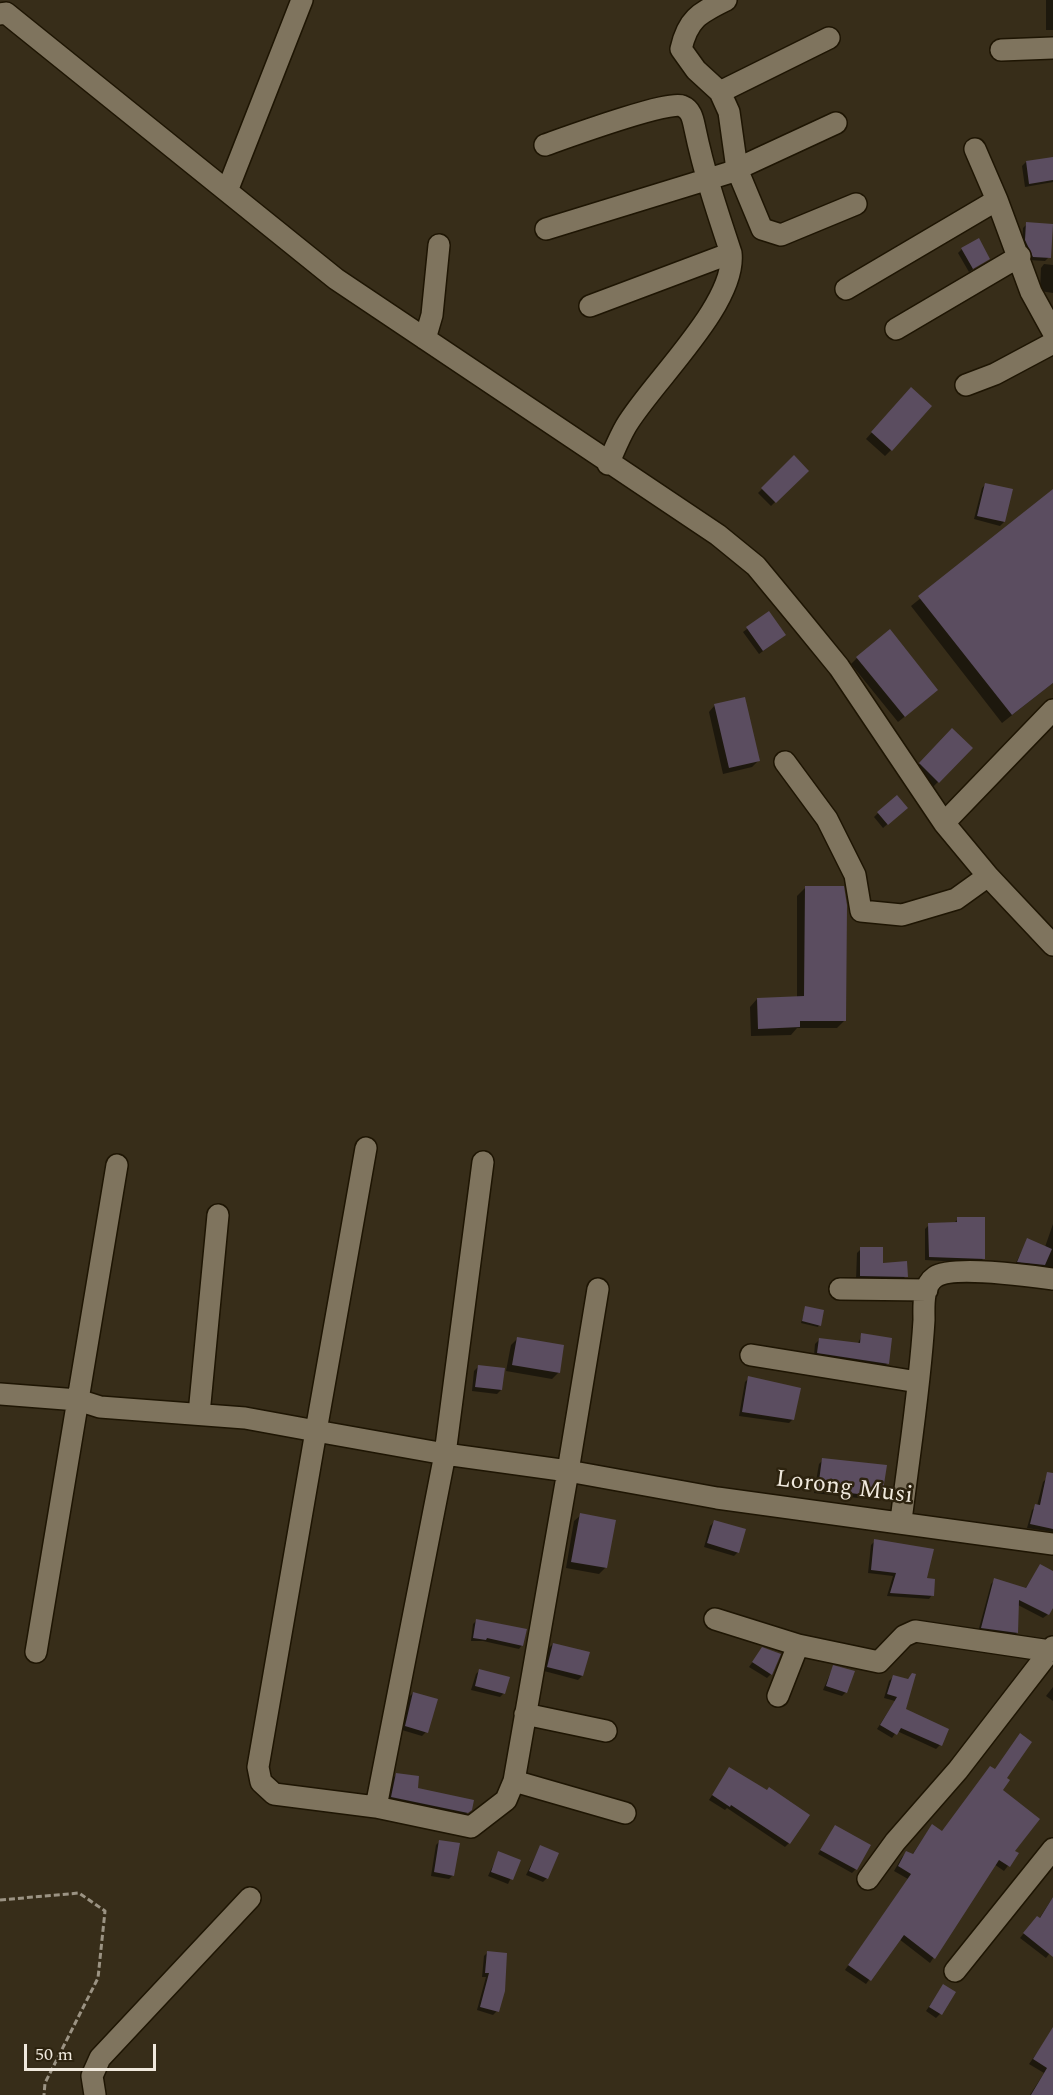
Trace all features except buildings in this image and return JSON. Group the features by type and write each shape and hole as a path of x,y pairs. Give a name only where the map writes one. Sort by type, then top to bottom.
{"street":[{"path":"227,191 302,0"},
{"path":"608,464 626,425 688,347 725,286 733,265 722,174 729,112 720,92 696,70 681,49 685,33 697,14 726,0"},
{"path":"0,14 6,13 336,279 608,464 718,535 756,566 839,667 944,823 988,876 1053,945"},
{"path":"720,92 829,38"},
{"path":"1001,50 1053,48"},
{"path":"545,145 676,104 684,106 692,115 722,174 762,229 769,233 781,235 856,204"},
{"path":"546,229 722,174 836,123"},
{"path":"975,149 1020,256 1031,292 1053,332"},
{"path":"846,289 997,200"},
{"path":"425,339 432,315 439,245"},
{"path":"590,306 731,253"},
{"path":"896,329 1020,256"},
{"path":"966,385 995,374 1053,343"},
{"path":"944,823 1053,710"},
{"path":"785,762 827,819 855,875 861,911 902,915 956,899 988,876"},
{"path":"366,1148 258,1767 261,1782 274,1794 375,1807 471,1827 506,1800 514,1781 598,1289"},
{"path":"375,1807 409,1647 445,1454 483,1162"},
{"path":"36,1652 117,1165"},
{"path":"199,1414 218,1215"},
{"path":"901,1521 927,1290 931,1281 940,1275 1000,1271 1053,1279"},
{"path":"840,1289 927,1290"},
{"path":"751,1355 918,1382"},
{"name":"Lorong Musi","path":"0,1394 78,1400 100,1407 245,1418 445,1454 568,1471 717,1498 901,1521 1053,1544"},
{"path":"715,1619 798,1645 879,1662 904,1636 915,1631 1052,1649"},
{"path":"778,1695 798,1645"},
{"path":"868,1879 895,1842 958,1770 1052,1649"},
{"path":"525,1714 606,1731"},
{"path":"514,1781 625,1813"},
{"path":"955,1971 1053,1849"},
{"path":"95,2095 92,2076 100,2058 250,1898"}],"path":[{"path":"0,1900 79,1893 105,1911 98,1978 45,2083 44,2095"}]}
